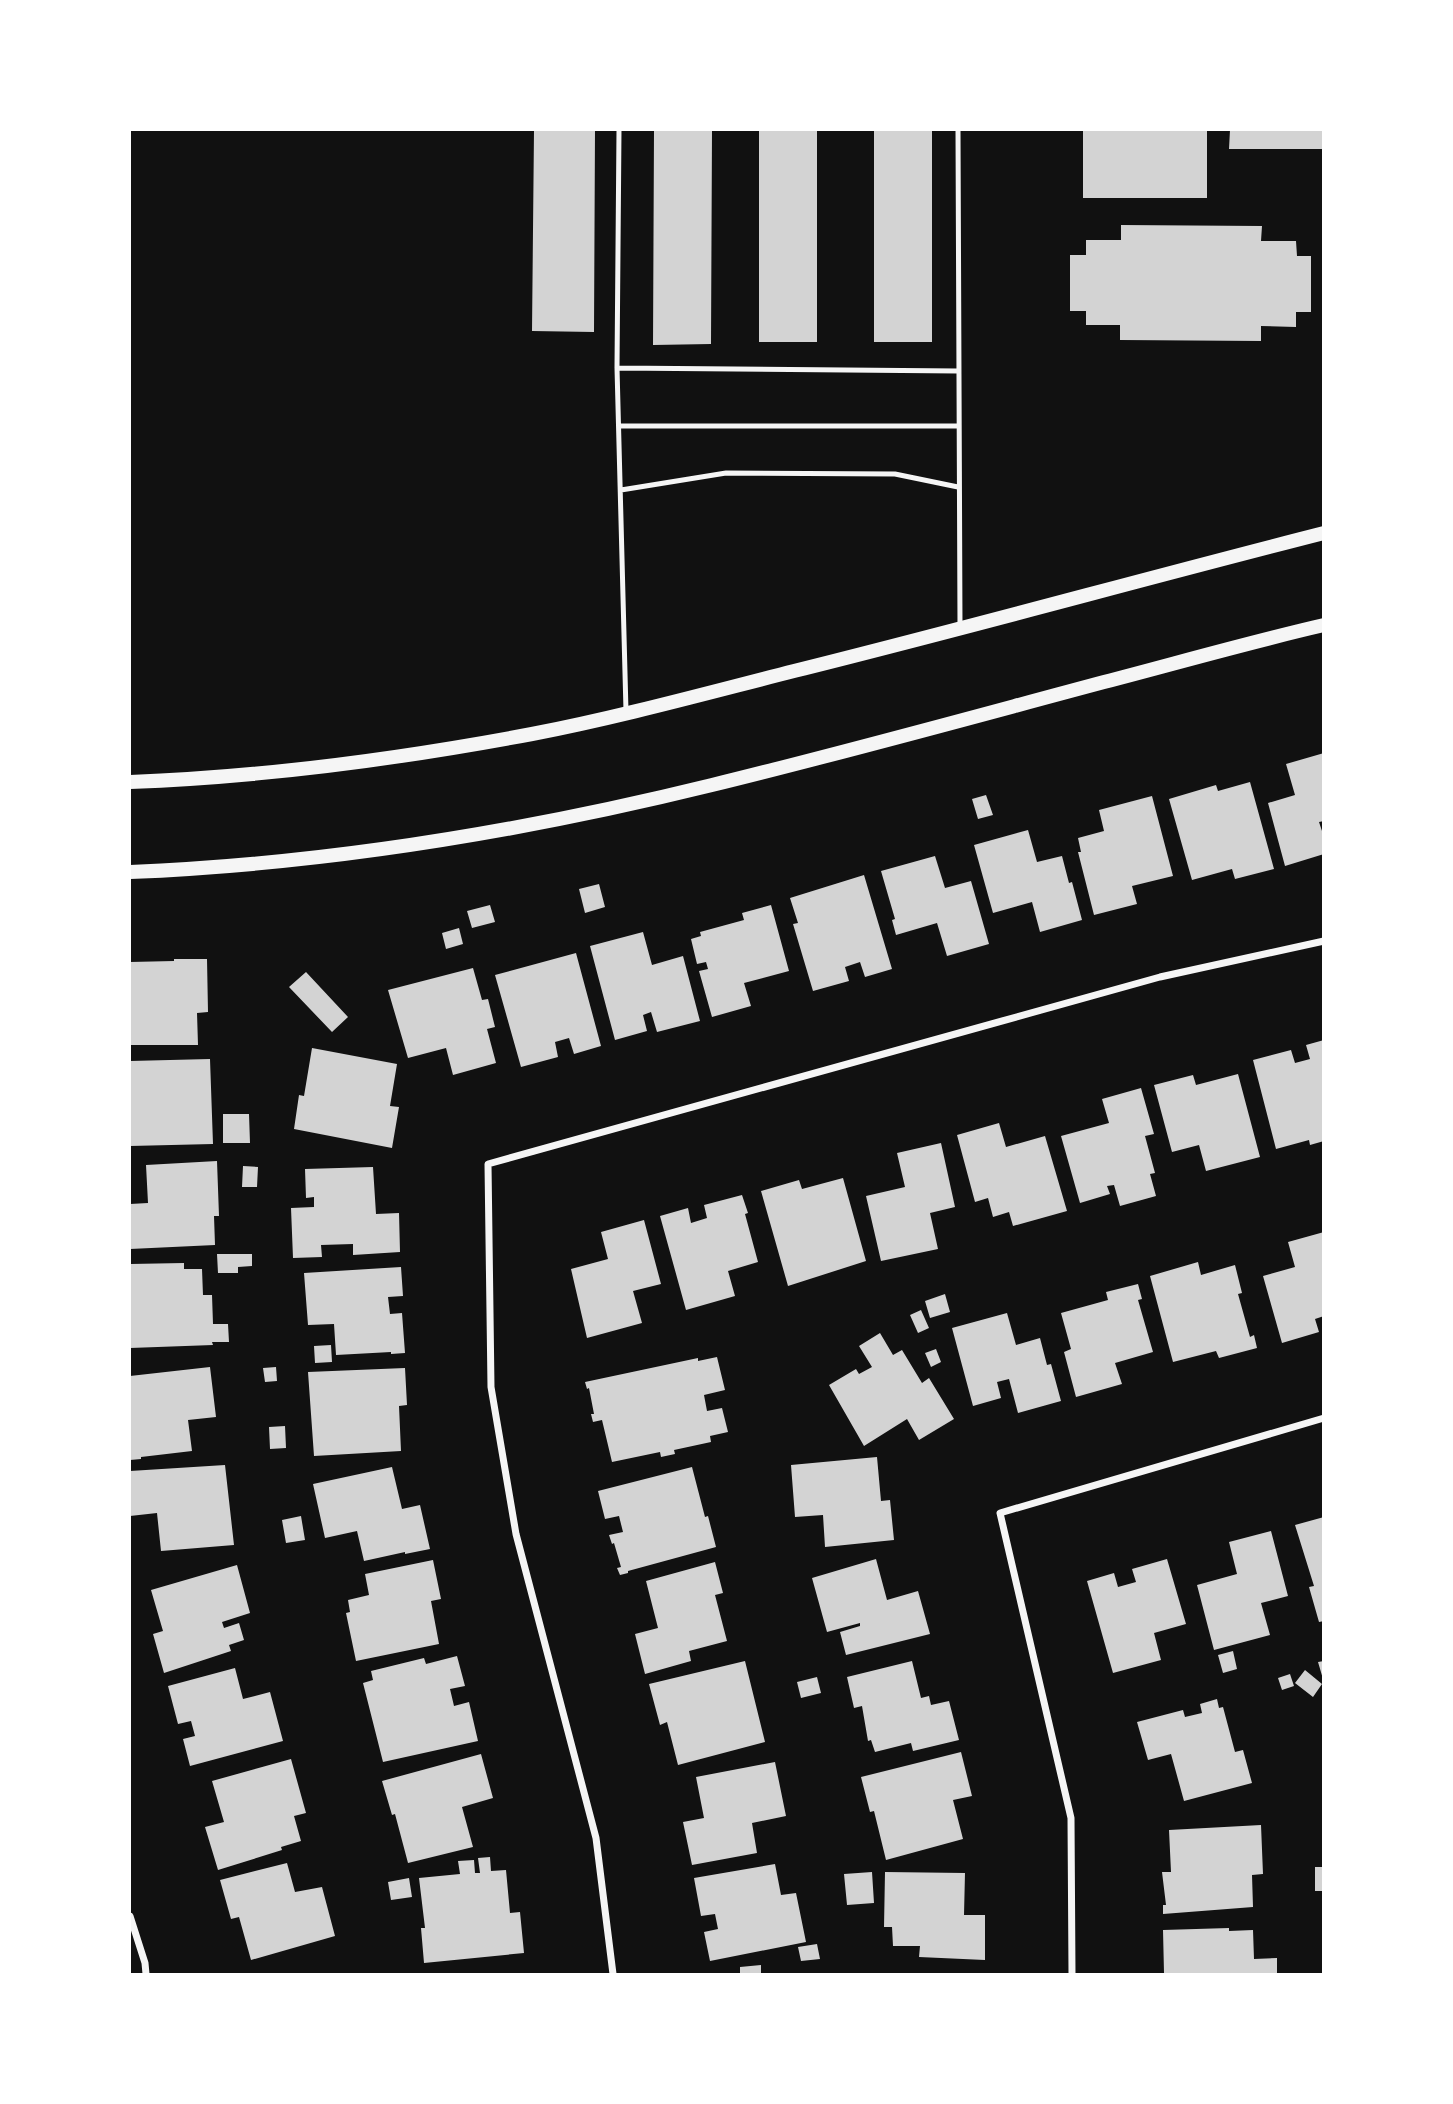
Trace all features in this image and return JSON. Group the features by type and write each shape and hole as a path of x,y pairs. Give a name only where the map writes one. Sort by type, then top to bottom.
{"main road":[{"path":"130,782 281,772 373,761 531,734 626,713 960,629 1324,533"},
{"path":"130,872 351,854 576,816 711,785 1324,625"}],"street":[{"path":"613,1975 596,1838 516,1534 491,1387 488,1164 1160,977 1324,941"},
{"path":"1072,1975 1071,1818 1000,1513 1324,1418"},
{"path":"130,1916 145,1963 145,1975"}],"lane":[{"path":"619,130 617,368 626,713"},
{"path":"958,130 960,629"},
{"path":"617,368 958,371"},
{"path":"619,426 958,426"},
{"path":"621,490 726,473 895,474 958,487"}],"building":[{"path":"534,130 595,130 594,332 532,331"},
{"path":"654,130 712,130 711,344 653,345"},
{"path":"759,130 817,130 817,342 759,342"},
{"path":"874,130 932,130 932,342 874,342"},
{"path":"1083,130 1207,130 1207,198 1083,198"},
{"path":"1230,130 1324,130 1324,149 1229,149"},
{"path":"1121,225 1262,226 1261,241 1296,241 1297,256 1311,256 1311,312 1296,312 1296,327 1261,326 1261,341 1120,340 1120,325 1086,325 1086,311 1070,311 1070,255 1086,255 1086,240 1121,240"},
{"path":"1324,753 1324,821 1319,822 1324,837 1324,854 1285,866 1268,803 1295,795 1286,764"},
{"path":"1250,782 1274,869 1235,879 1232,869 1192,880 1169,799 1216,785 1218,791"},
{"path":"986,795 993,815 978,819 972,799"},
{"path":"1152,796 1173,876 1132,886 1137,904 1094,915 1078,852 1081,852 1078,838 1104,831 1099,810"},
{"path":"1028,830 1037,862 1062,856 1082,920 1040,932 1032,902 993,913 974,845"},
{"path":"935,856 945,888 971,881 989,944 947,956 937,923 896,935 892,920 895,919 881,871"},
{"path":"864,875 892,969 865,977 860,962 845,967 849,981 813,991 793,924 798,923 790,898"},
{"path":"599,884 605,907 585,913 579,889"},
{"path":"490,905 495,922 472,928 467,911"},
{"path":"771,905 789,971 744,983 751,1006 712,1017 699,971 708,969 706,962 697,964 691,939 701,936 700,932 744,920 742,913"},
{"path":"459,928 463,944 446,949 442,933"},
{"path":"643,932 652,965 683,956 700,1021 657,1032 651,1012 643,1015 647,1031 615,1040 590,946"},
{"path":"576,953 601,1046 574,1054 569,1038 555,1042 558,1057 521,1067 495,975"},
{"path":"207,959 208,1012 197,1013 198,1045 130,1045 130,962"},
{"path":"473,968 482,1000 488,999 495,1027 487,1029 496,1063 453,1075 446,1048 408,1058 388,990"},
{"path":"306,972 348,1017 332,1032 289,987"},
{"path":"1324,1040 1324,1141 1310,1145 1309,1140 1276,1149 1253,1060 1291,1050 1295,1063 1310,1059 1306,1045"},
{"path":"312,1048 397,1064 390,1106 399,1107 392,1148 294,1129 299,1095 304,1096"},
{"path":"210,1059 213,1144 130,1146 130,1061"},
{"path":"1238,1074 1260,1157 1206,1171 1199,1145 1172,1152 1154,1085 1193,1075 1196,1085"},
{"path":"1141,1088 1154,1134 1145,1136 1155,1173 1150,1174 1156,1196 1120,1206 1114,1185 1107,1186 1110,1194 1080,1203 1061,1136 1109,1123 1102,1099"},
{"path":"223,1114 249,1114 250,1143 223,1143"},
{"path":"999,1123 1006,1147 1045,1136 1067,1211 1013,1226 1009,1212 993,1217 988,1198 975,1202 957,1135"},
{"path":"941,1143 955,1207 930,1213 938,1249 881,1261 866,1196 905,1187 897,1153"},
{"path":"217,1161 219,1216 214,1216 215,1245 130,1249 130,1204 148,1203 146,1165"},
{"path":"243,1166 258,1167 257,1187 242,1187"},
{"path":"373,1167 376,1214 399,1213 400,1252 353,1255 353,1244 321,1245 322,1257 293,1258 291,1208 314,1207 314,1197 306,1198 305,1169"},
{"path":"843,1178 866,1261 788,1286 761,1191 799,1180 802,1189"},
{"path":"742,1195 758,1262 728,1271 735,1296 686,1310 660,1216 688,1208 691,1223 707,1218 704,1205"},
{"path":"644,1220 661,1284 633,1291 642,1323 587,1338 571,1269 608,1259 601,1232"},
{"path":"1324,1232 1324,1316 1315,1319 1319,1332 1282,1343 1263,1276 1295,1267 1288,1242"},
{"path":"217,1254 252,1254 252,1266 238,1267 238,1273 218,1273"},
{"path":"1198,1262 1201,1275 1235,1265 1242,1293 1238,1294 1250,1337 1254,1335 1257,1348 1219,1358 1216,1351 1173,1362 1150,1276"},
{"path":"184,1263 184,1269 202,1269 203,1295 212,1295 213,1324 228,1324 229,1342 130,1348 130,1264"},
{"path":"401,1267 403,1296 388,1297 390,1314 402,1313 405,1353 336,1355 334,1324 308,1325 304,1273"},
{"path":"1138,1284 1142,1299 1138,1300 1153,1352 1115,1363 1122,1384 1076,1397 1064,1352 1071,1349 1061,1313 1108,1300 1106,1292"},
{"path":"945,1294 950,1312 930,1318 925,1301"},
{"path":"921,1310 929,1328 918,1333 910,1315"},
{"path":"1007,1313 1016,1345 1040,1338 1047,1365 1051,1364 1061,1401 1018,1413 1009,1379 997,1382 1001,1398 973,1406 952,1328"},
{"path":"880,1333 893,1355 902,1350 922,1383 929,1378 954,1419 919,1440 907,1419 864,1446 829,1385 856,1369 859,1374 872,1367 859,1346"},
{"path":"331,1345 332,1362 315,1363 314,1346"},
{"path":"936,1349 941,1362 931,1367 925,1353"},
{"path":"717,1357 725,1390 704,1395 707,1411 722,1408 728,1432 710,1436 711,1442 674,1450 675,1454 661,1457 660,1452 612,1462 602,1420 593,1422 589,1388 587,1389 585,1382 698,1358 698,1361"},
{"path":"210,1367 216,1417 188,1420 192,1451 130,1460 130,1376"},
{"path":"276,1367 277,1381 265,1382 263,1368"},
{"path":"405,1368 407,1405 399,1406 401,1451 314,1456 308,1372"},
{"path":"285,1426 286,1448 270,1449 269,1427"},
{"path":"877,1457 881,1501 890,1500 894,1540 825,1547 823,1515 795,1517 791,1465"},
{"path":"225,1465 234,1545 161,1551 157,1513 130,1516 130,1471"},
{"path":"392,1467 402,1509 420,1505 430,1549 364,1561 357,1531 325,1538 313,1484"},
{"path":"692,1467 716,1547 620,1575 617,1568 621,1567 609,1535 623,1532 619,1516 605,1519 598,1491"},
{"path":"301,1516 305,1540 286,1543 282,1520"},
{"path":"1324,1517 1324,1621 1319,1622 1309,1587 1314,1586 1295,1525"},
{"path":"1271,1531 1288,1596 1261,1603 1270,1635 1214,1650 1197,1585 1237,1574 1229,1542"},
{"path":"876,1559 887,1600 918,1591 930,1634 846,1655 840,1632 860,1626 860,1623 827,1632 812,1578"},
{"path":"1167,1559 1186,1624 1154,1633 1161,1660 1113,1673 1087,1581 1114,1573 1118,1587 1136,1582 1132,1569"},
{"path":"433,1560 441,1599 431,1601 439,1644 356,1661 346,1613 350,1612 348,1600 369,1595 365,1574"},
{"path":"715,1562 723,1593 715,1595 727,1641 689,1651 691,1661 645,1674 635,1634 658,1628 646,1581"},
{"path":"237,1565 250,1613 222,1622 224,1628 239,1623 244,1640 229,1645 231,1651 164,1673 153,1634 163,1631 151,1590"},
{"path":"1233,1651 1237,1669 1223,1673 1218,1655"},
{"path":"457,1656 465,1686 450,1689 454,1706 469,1702 478,1741 383,1762 363,1683 373,1680 371,1671 424,1658 426,1664"},
{"path":"745,1661 765,1742 678,1765 667,1722 660,1725 649,1684"},
{"path":"912,1661 921,1698 929,1696 931,1705 949,1701 959,1740 913,1751 911,1743 875,1752 871,1740 868,1741 862,1706 854,1708 847,1677"},
{"path":"1324,1661 1324,1678 1323,1679 1318,1662"},
{"path":"235,1668 243,1699 270,1692 283,1741 190,1766 183,1739 195,1736 191,1721 178,1724 168,1686"},
{"path":"1305,1670 1322,1684 1313,1697 1295,1683"},
{"path":"1290,1674 1294,1686 1282,1690 1278,1678"},
{"path":"817,1677 821,1693 801,1698 797,1682"},
{"path":"1217,1699 1219,1708 1223,1707 1235,1752 1243,1750 1252,1783 1184,1801 1171,1754 1148,1760 1137,1722 1183,1710 1185,1717 1202,1713 1200,1704"},
{"path":"961,1752 972,1796 953,1800 963,1839 886,1860 874,1811 870,1812 861,1777"},
{"path":"481,1754 493,1798 462,1807 473,1847 408,1863 395,1814 392,1815 382,1781"},
{"path":"291,1759 306,1813 294,1816 301,1841 281,1847 282,1850 218,1870 205,1827 224,1822 212,1781"},
{"path":"775,1762 786,1816 752,1823 757,1853 692,1865 683,1822 704,1818 696,1777"},
{"path":"1261,1825 1263,1874 1252,1875 1253,1907 1163,1914 1163,1905 1166,1905 1162,1872 1171,1872 1169,1830"},
{"path":"490,1857 491,1871 506,1870 510,1913 520,1912 524,1953 424,1963 421,1928 425,1928 419,1878 460,1874 458,1861 474,1860 475,1873 480,1873 478,1858"},
{"path":"287,1863 295,1892 322,1887 335,1936 251,1960 239,1917 231,1919 220,1880"},
{"path":"775,1864 781,1895 796,1893 806,1942 710,1961 704,1932 718,1929 715,1914 701,1916 694,1878"},
{"path":"1315,1867 1324,1867 1324,1891 1315,1891"},
{"path":"872,1872 874,1903 847,1905 844,1874"},
{"path":"885,1872 965,1873 964,1915 985,1915 985,1960 919,1957 920,1946 893,1946 892,1927 884,1927"},
{"path":"409,1878 412,1897 391,1900 388,1882"},
{"path":"1229,1928 1229,1931 1253,1930 1254,1959 1277,1958 1277,1974 1164,1973 1163,1930"},
{"path":"817,1944 820,1959 801,1961 798,1947"},
{"path":"761,1965 761,1974 740,1974 740,1967"}]}
